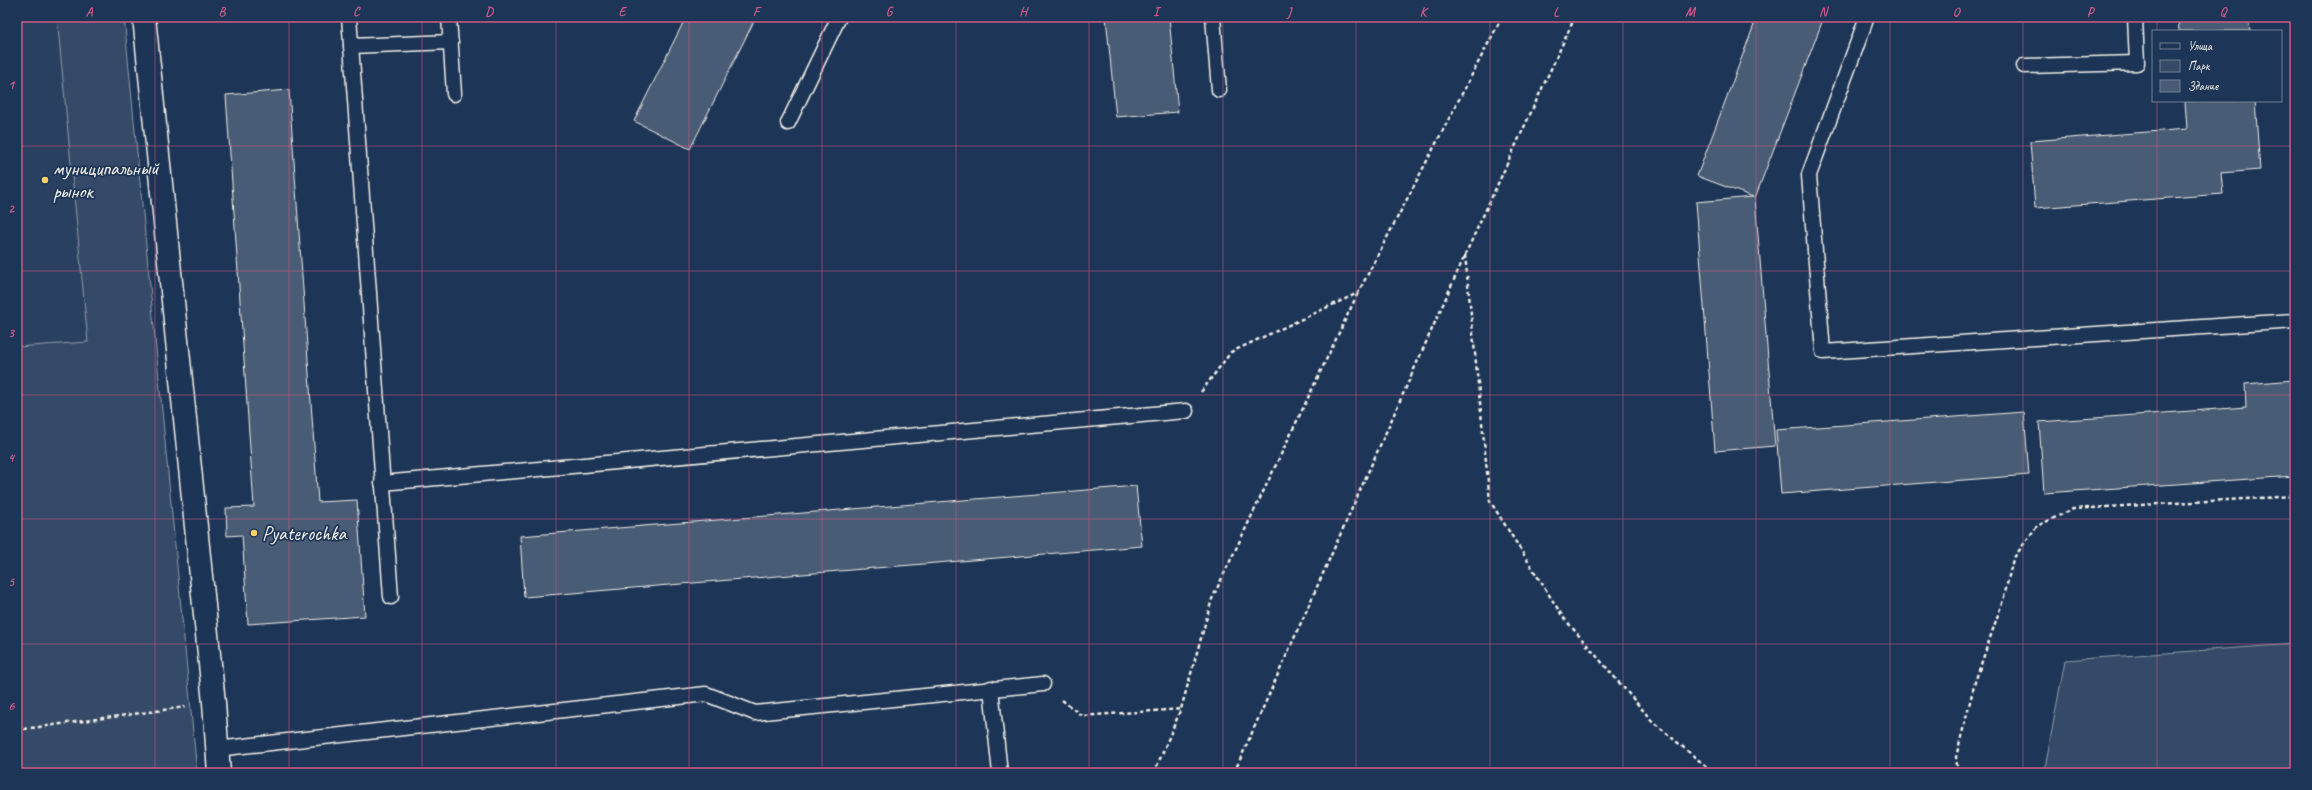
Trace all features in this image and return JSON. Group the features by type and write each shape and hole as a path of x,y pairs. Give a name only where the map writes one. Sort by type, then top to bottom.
{"street":[{"path":"144,17 214,703 219,773"}],"lane":[{"path":"349,17 391,598"},
{"path":"449,17 454,94"},
{"path":"788,122 839,17"},
{"path":"1213,17 1219,90"},
{"path":"1867,17 1809,175 1823,352 2295,321"},
{"path":"2024,66 2137,63 2135,17"},
{"path":"350,46 451,42"},
{"path":"382,483 1186,411"},
{"path":"217,749 706,694 755,713 991,688 1043,684"},
{"path":"991,688 1000,773"}],"path":[{"path":"1154,773 1181,709 1212,599 1358,293 1502,17"},
{"path":"1234,773 1465,255 1575,17"},
{"path":"1465,255 1490,501 1563,617 1652,722 1714,773"},
{"path":"1186,411 1231,352 1358,293"},
{"path":"1958,773 1956,757 1973,690 2004,597 2013,559 2037,526 2073,509 2295,496"},
{"path":"1043,684 1082,716 1181,709"},
{"path":"17,730 214,703"}],"shaded area":[{"name":"муниципальный рынок","path":"17,17 57,17 88,342 17,347"}],"green space":[{"path":"57,17 124,17 197,773 17,773 17,347 88,342"},
{"path":"2295,644 2295,773 2044,773 2065,660"}],"building":[{"path":"470,17 533,17 470,21"},
{"path":"686,17 756,17 690,149 634,121"},
{"path":"1106,17 1169,17 1178,112 1116,117"},
{"path":"1757,17 1824,17 1755,198 1775,446 1715,451 1696,202 1753,197 1697,176"},
{"path":"2178,17 2248,17 2250,30 2179,30"},
{"path":"289,90 318,502 357,500 365,616 248,624 242,535 227,536 226,508 254,507 226,95"},
{"path":"2185,102 2255,102 2260,170 2221,173 2223,194 2035,208 2030,141 2187,129"},
{"path":"2295,380 2295,476 2044,493 2039,422 2246,407 2245,384"},
{"path":"2024,412 2029,475 1781,494 1776,430"},
{"path":"1136,486 1142,546 524,597 520,536"}],"place":[{"name":"муниципальный рынок","path":"45,180"},
{"name":"Pyaterochka","path":"254,533"}]}
